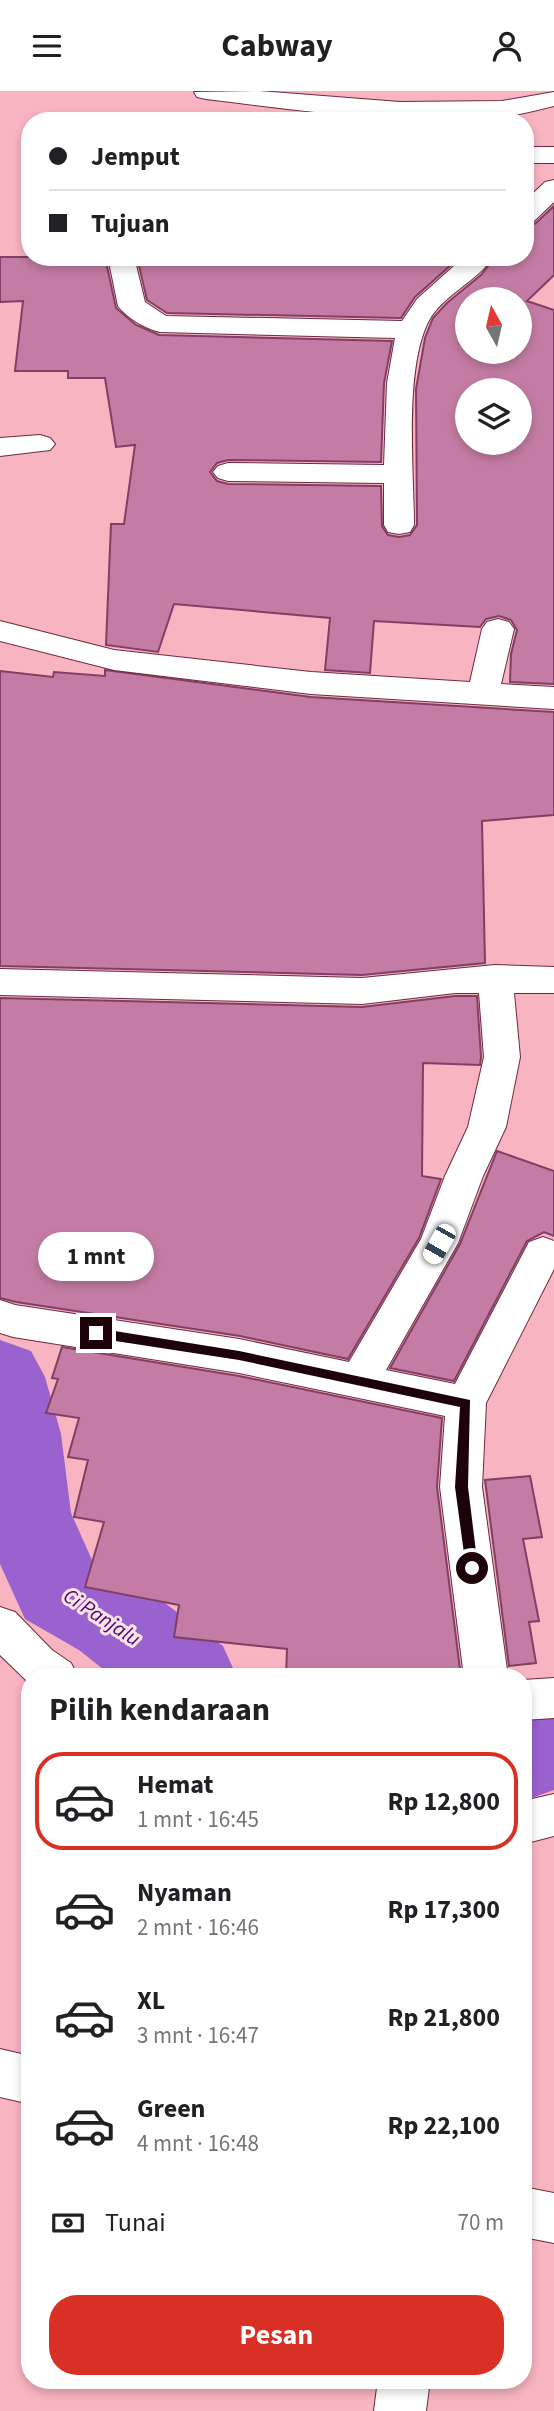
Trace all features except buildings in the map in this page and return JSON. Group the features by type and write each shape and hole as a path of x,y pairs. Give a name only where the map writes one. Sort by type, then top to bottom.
{"street":[{"path":"206,92 279,101 400,110 502,109 554,99"},
{"path":"534,155 554,155"},
{"path":"534,207 554,188"},
{"path":"123,266 132,306 160,324 410,330"},
{"path":"398,525 400,386 410,330 421,312 470,266"},
{"path":"0,447 40,445"},
{"path":"229,472 400,474"},
{"path":"483,694 498,629"},
{"path":"0,631 114,660 312,683 554,698"},
{"path":"359,1380 439,1244 464,1176 487,1127 502,1057 495,978"},
{"path":"0,982 362,991 455,979 554,980"},
{"path":"485,1668 461,1487 466,1403 543,1253"},
{"path":"0,1316 13,1321 226,1353 466,1403"},
{"path":"0,1626 43,1668"},
{"path":"532,1699 554,1697"},
{"path":"532,1821 554,1815"},
{"path":"0,2073 21,2078"},
{"path":"532,2214 554,2218"},
{"path":"400,2411 403,2389"}],"waterway":[{"name":"Ci Panjalu","path":"0,1377 16,1434 25,1513 58,1589 113,1620 177,1668"},
{"name":"Ci Panjalu","path":"532,1752 554,1744"}],"route":[{"path":"96,1333 239,1356 466,1403 463,1418 461,1487 472,1568"}]}
